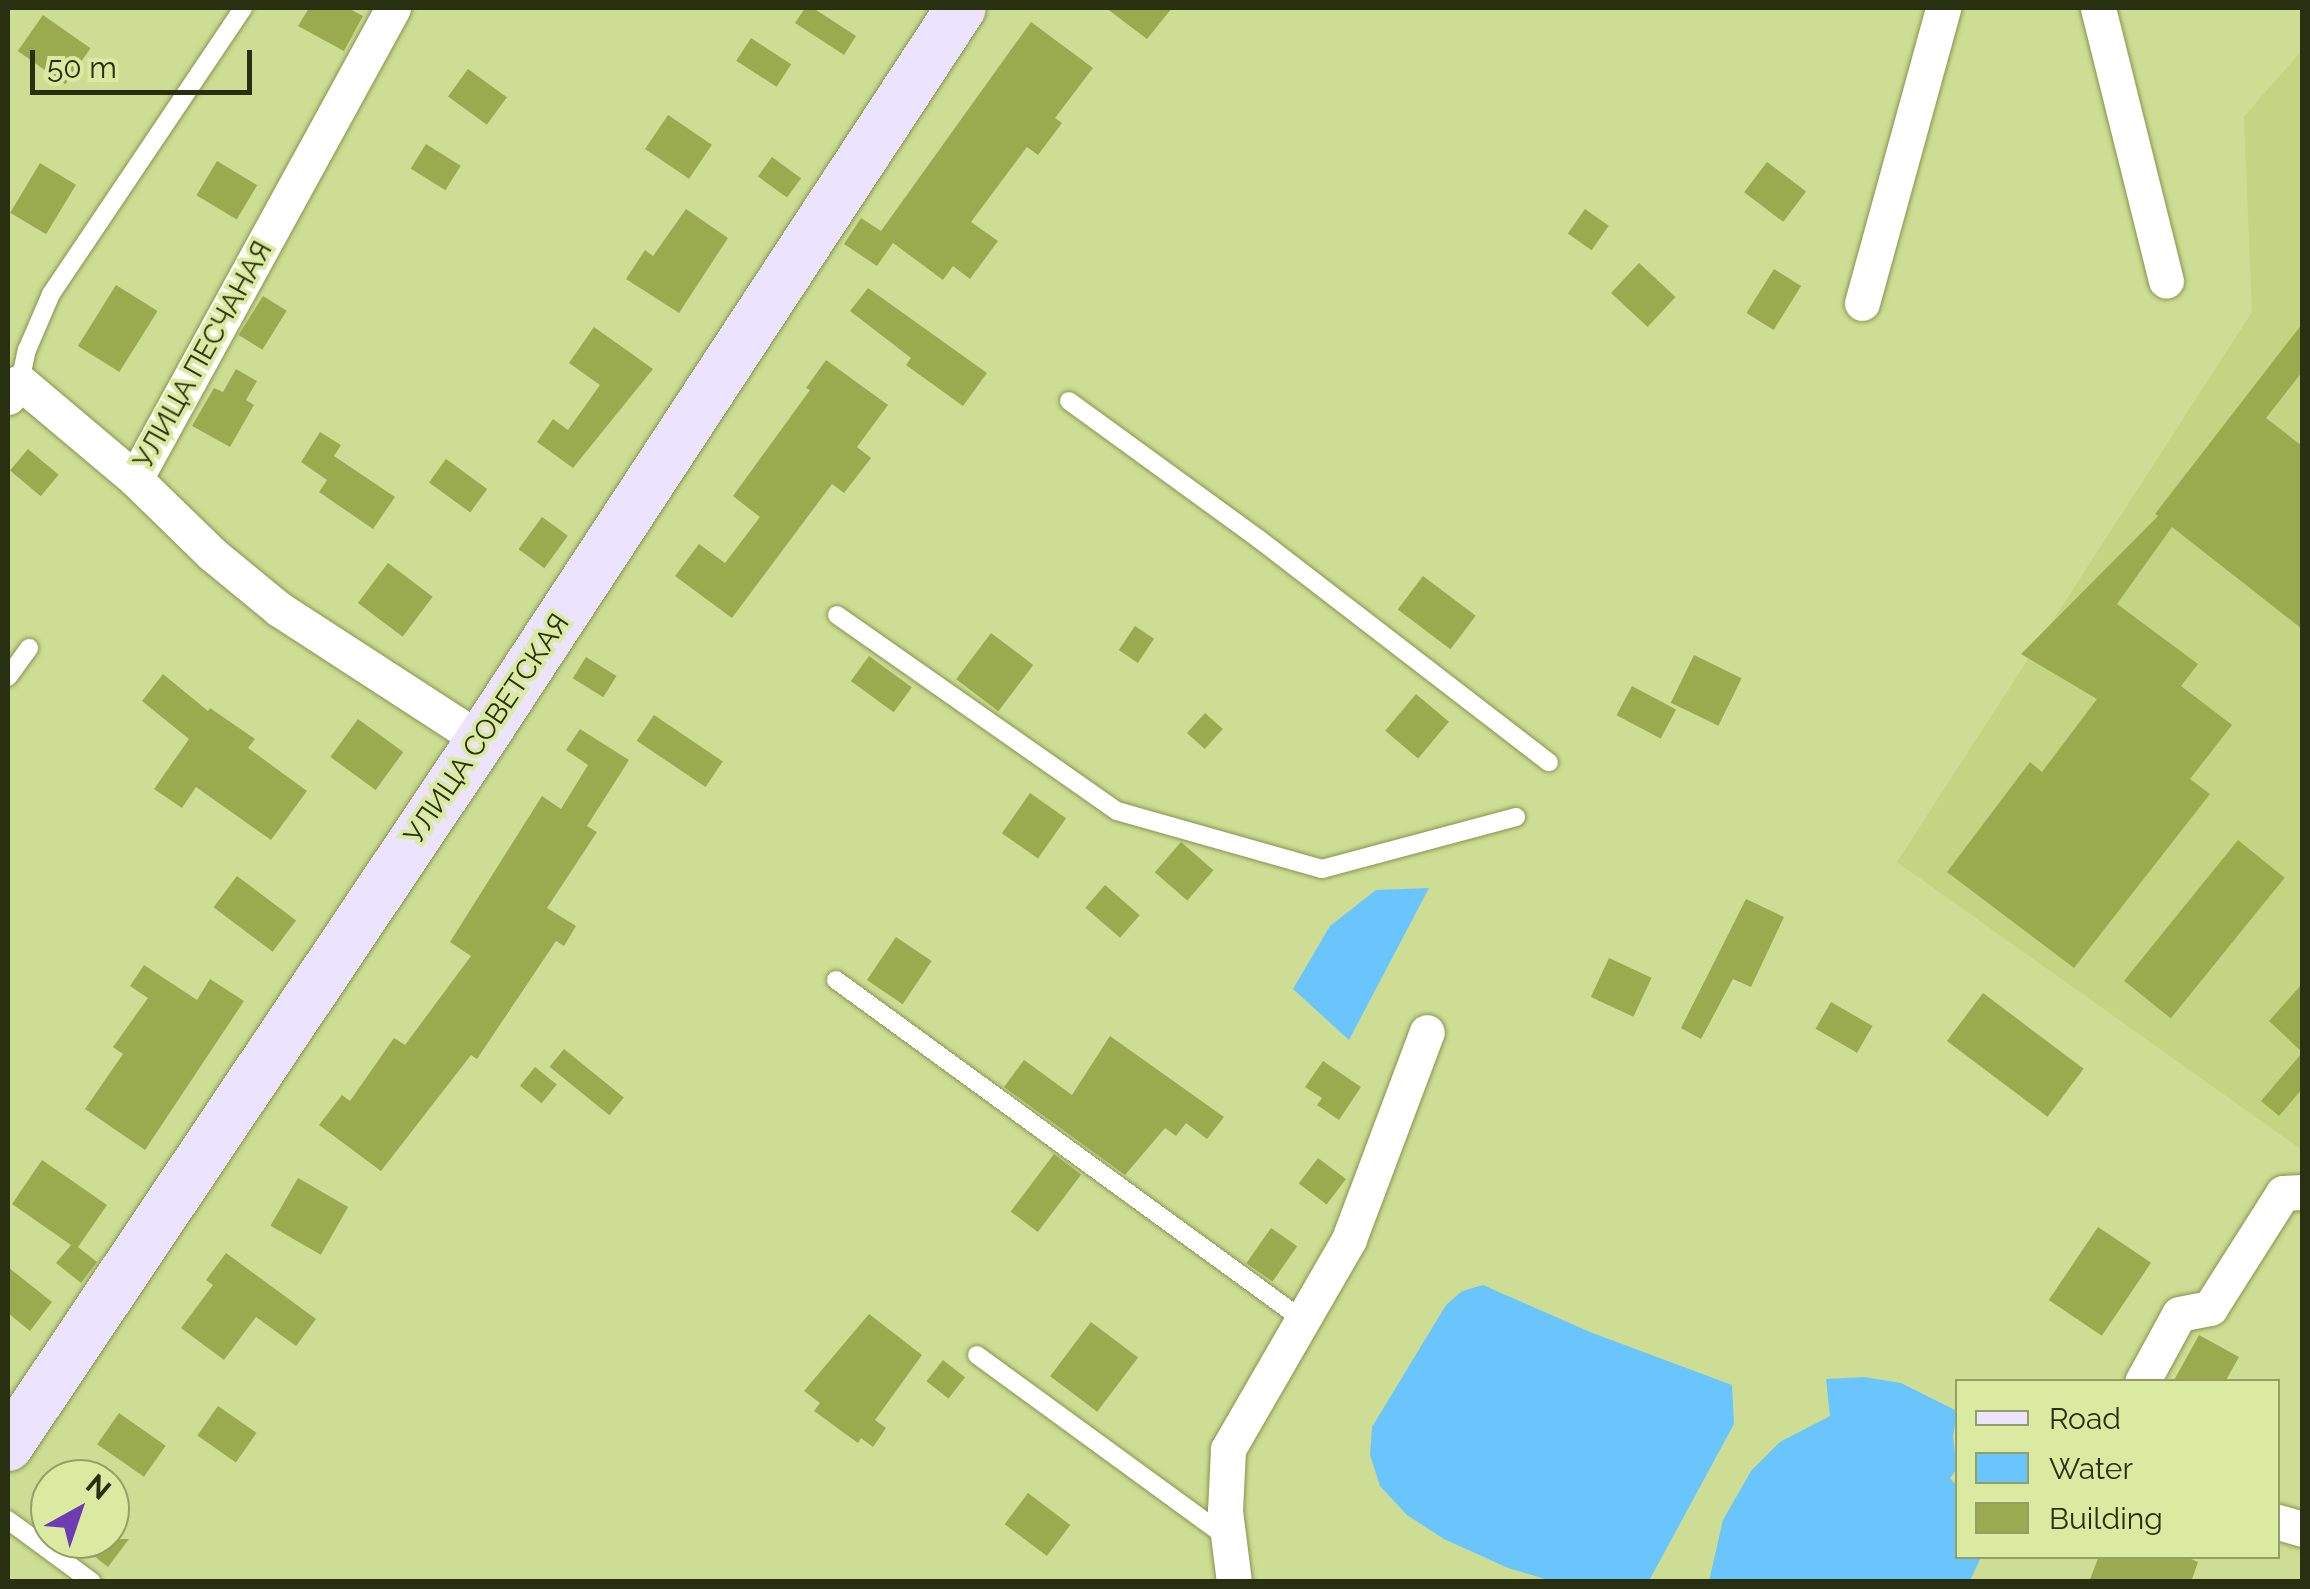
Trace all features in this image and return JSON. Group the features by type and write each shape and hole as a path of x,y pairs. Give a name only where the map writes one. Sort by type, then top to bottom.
{"street":[{"name":"УЛИЦА ПЕСЧАНАЯ","path":"393,8 135,479 212,554 279,609 481,740"},
{"name":"УЛИЦА СОВЕТСКАЯ","path":"8,1446 481,740 961,8"},
{"path":"1862,303 1943,8"},
{"path":"2098,8 2133,136 2166,281"},
{"path":"14,390 135,479"},
{"path":"1234,1582 1225,1511 1228,1449 1349,1239 1428,1032"},
{"path":"2144,1379 2179,1314 2210,1308 2283,1193 2302,1192"}],"lane":[{"path":"14,390 50,294 243,8"},
{"path":"1069,401 1259,539 1549,762"},
{"path":"837,615 1117,811 1322,869 1516,817"},
{"path":"8,676 29,648"},
{"path":"836,980 1303,1320"},
{"path":"977,1355 1230,1538"},
{"path":"8,1520 92,1582"}],"shaded area":[{"path":"2302,50 2302,1150 1897,862 2252,312 2244,117"}],"water":[{"path":"1429,888 1349,1040 1293,989 1330,926 1376,890"},
{"path":"1483,1285 1590,1332 1732,1385 1734,1424 1650,1579 1552,1581 1508,1568 1444,1539 1407,1515 1380,1486 1370,1455 1372,1427 1446,1305 1462,1291"},
{"path":"1864,1377 1901,1383 1955,1410 1955,1472 1950,1478 1955,1484 1955,1559 1980,1559 1970,1581 1709,1581 1723,1520 1751,1471 1780,1442 1830,1416 1826,1379"}],"building":[{"path":"309,8 348,8 363,16 344,51 298,26"},
{"path":"805,8 813,8 856,36 844,55 795,23"},
{"path":"1106,8 1172,8 1147,39"},
{"path":"43,15 91,48 65,84 18,51"},
{"path":"1031,22 1093,68 1055,118 1062,123 1038,155 1027,147 971,222 998,241 970,279 953,266 943,280 893,243 877,266 844,244 861,218 881,231"},
{"path":"751,38 791,64 777,87 736,61"},
{"path":"468,69 507,97 487,125 448,97"},
{"path":"668,115 712,145 689,179 645,149"},
{"path":"426,144 461,166 445,190 411,169"},
{"path":"772,157 801,178 787,198 758,176"},
{"path":"217,161 257,185 237,219 196,195"},
{"path":"1767,162 1806,191 1783,222 1744,192"},
{"path":"40,163 76,185 46,234 10,213"},
{"path":"686,209 728,238 679,313 626,279 645,250 653,256"},
{"path":"1585,209 1609,226 1592,250 1568,234"},
{"path":"1639,263 1676,297 1648,327 1611,293"},
{"path":"1774,269 1801,286 1774,330 1746,313"},
{"path":"116,285 158,311 119,372 78,346"},
{"path":"868,288 987,373 963,406 906,365 911,358 850,311"},
{"path":"263,296 287,311 262,350 239,335"},
{"path":"2302,324 2302,372 2266,418 2302,446 2302,629 2172,527 2117,604 2198,664 2181,686 2232,725 2190,779 2210,794 2074,968 1947,872 2030,762 2042,772 2097,699 2021,654 2158,516 2155,514"},
{"path":"594,327 653,369 573,468 537,442 553,419 568,430 600,385 569,363"},
{"path":"826,360 888,405 857,447 871,458 844,493 832,484 732,618 675,576 699,544 725,563 760,517 733,496 810,390 806,388"},
{"path":"236,369 257,381 246,400 254,405 230,447 192,426 214,388 223,392"},
{"path":"320,432 341,445 334,456 395,497 373,529 319,492 327,480 301,462"},
{"path":"28,449 59,475 41,496 10,470"},
{"path":"446,459 487,489 470,512 429,482"},
{"path":"542,517 568,536 544,568 518,549"},
{"path":"388,563 433,597 403,637 358,603"},
{"path":"1423,576 1476,616 1450,649 1398,610"},
{"path":"1135,626 1154,639 1138,663 1119,650"},
{"path":"991,633 1033,665 998,711 956,679"},
{"path":"1694,655 1742,678 1718,726 1671,703"},
{"path":"869,656 912,687 894,712 851,681"},
{"path":"586,657 617,676 603,697 573,678"},
{"path":"163,674 208,711 210,708 255,739 248,748 307,791 271,840 196,787 182,808 154,789 189,739 142,701"},
{"path":"1632,686 1676,709 1661,739 1617,715"},
{"path":"1416,694 1449,722 1418,758 1385,731"},
{"path":"1205,713 1223,729 1205,749 1187,733"},
{"path":"654,715 723,761 705,787 637,741"},
{"path":"358,719 403,752 376,790 330,757"},
{"path":"580,729 629,760 587,826 597,832 547,908 576,926 564,946 556,941 477,1059 471,1055 381,1171 319,1125 342,1095 350,1101 394,1038 405,1045 471,956 450,942 542,796 561,809 588,765 566,750"},
{"path":"1030,793 1066,818 1038,858 1002,833"},
{"path":"2238,840 2285,878 2171,1018 2124,981"},
{"path":"1181,842 1213,870 1187,900 1155,872"},
{"path":"237,876 296,921 273,952 214,907"},
{"path":"1105,885 1140,915 1120,938 1085,908"},
{"path":"1746,899 1784,917 1751,987 1733,979 1701,1039 1681,1028"},
{"path":"896,937 932,961 903,1004 867,980"},
{"path":"1609,958 1652,978 1633,1017 1591,997"},
{"path":"144,965 197,1000 210,979 244,1001 145,1150 85,1109 123,1054 113,1047 148,998 130,986"},
{"path":"2302,984 2302,1052 2269,1021"},
{"path":"1983,993 2084,1069 2048,1117 1947,1041"},
{"path":"1831,1002 1873,1026 1857,1053 1816,1029"},
{"path":"1110,1036 1224,1117 1207,1139 1186,1123 1176,1136 1165,1128 1125,1175 1004,1087 1024,1060 1072,1095"},
{"path":"564,1049 624,1097 609,1115 550,1067"},
{"path":"2302,1053 2302,1089 2279,1116 2261,1101"},
{"path":"1323,1061 1361,1087 1339,1120 1317,1105 1322,1098 1305,1087"},
{"path":"535,1067 557,1085 542,1103 520,1086"},
{"path":"1054,1154 1081,1174 1038,1232 1011,1212"},
{"path":"1318,1158 1346,1179 1327,1205 1299,1184"},
{"path":"42,1160 107,1205 78,1247 97,1262 81,1283 56,1263 71,1245 12,1204"},
{"path":"298,1178 348,1207 321,1255 270,1226"},
{"path":"2098,1227 2151,1263 2102,1336 2049,1300"},
{"path":"1271,1228 1297,1246 1273,1282 1246,1263"},
{"path":"226,1253 316,1319 296,1346 256,1317 224,1360 181,1328 213,1285 206,1280"},
{"path":"8,1267 52,1302 30,1331 8,1313"},
{"path":"869,1314 922,1355 875,1420 886,1428 873,1447 861,1438 858,1443 814,1411 820,1403 804,1391"},
{"path":"1091,1322 1138,1358 1097,1412 1050,1376"},
{"path":"2199,1335 2239,1357 2227,1379 2175,1379"},
{"path":"943,1360 965,1377 948,1399 926,1381"},
{"path":"218,1406 257,1433 236,1462 197,1435"},
{"path":"119,1413 166,1446 144,1477 130,1467 130,1459 118,1459 97,1444"},
{"path":"1028,1493 1070,1525 1047,1556 1005,1524"},
{"path":"98,1559 114,1559 108,1567"},
{"path":"2098,1559 2198,1562 2191,1582 2089,1582"}]}
